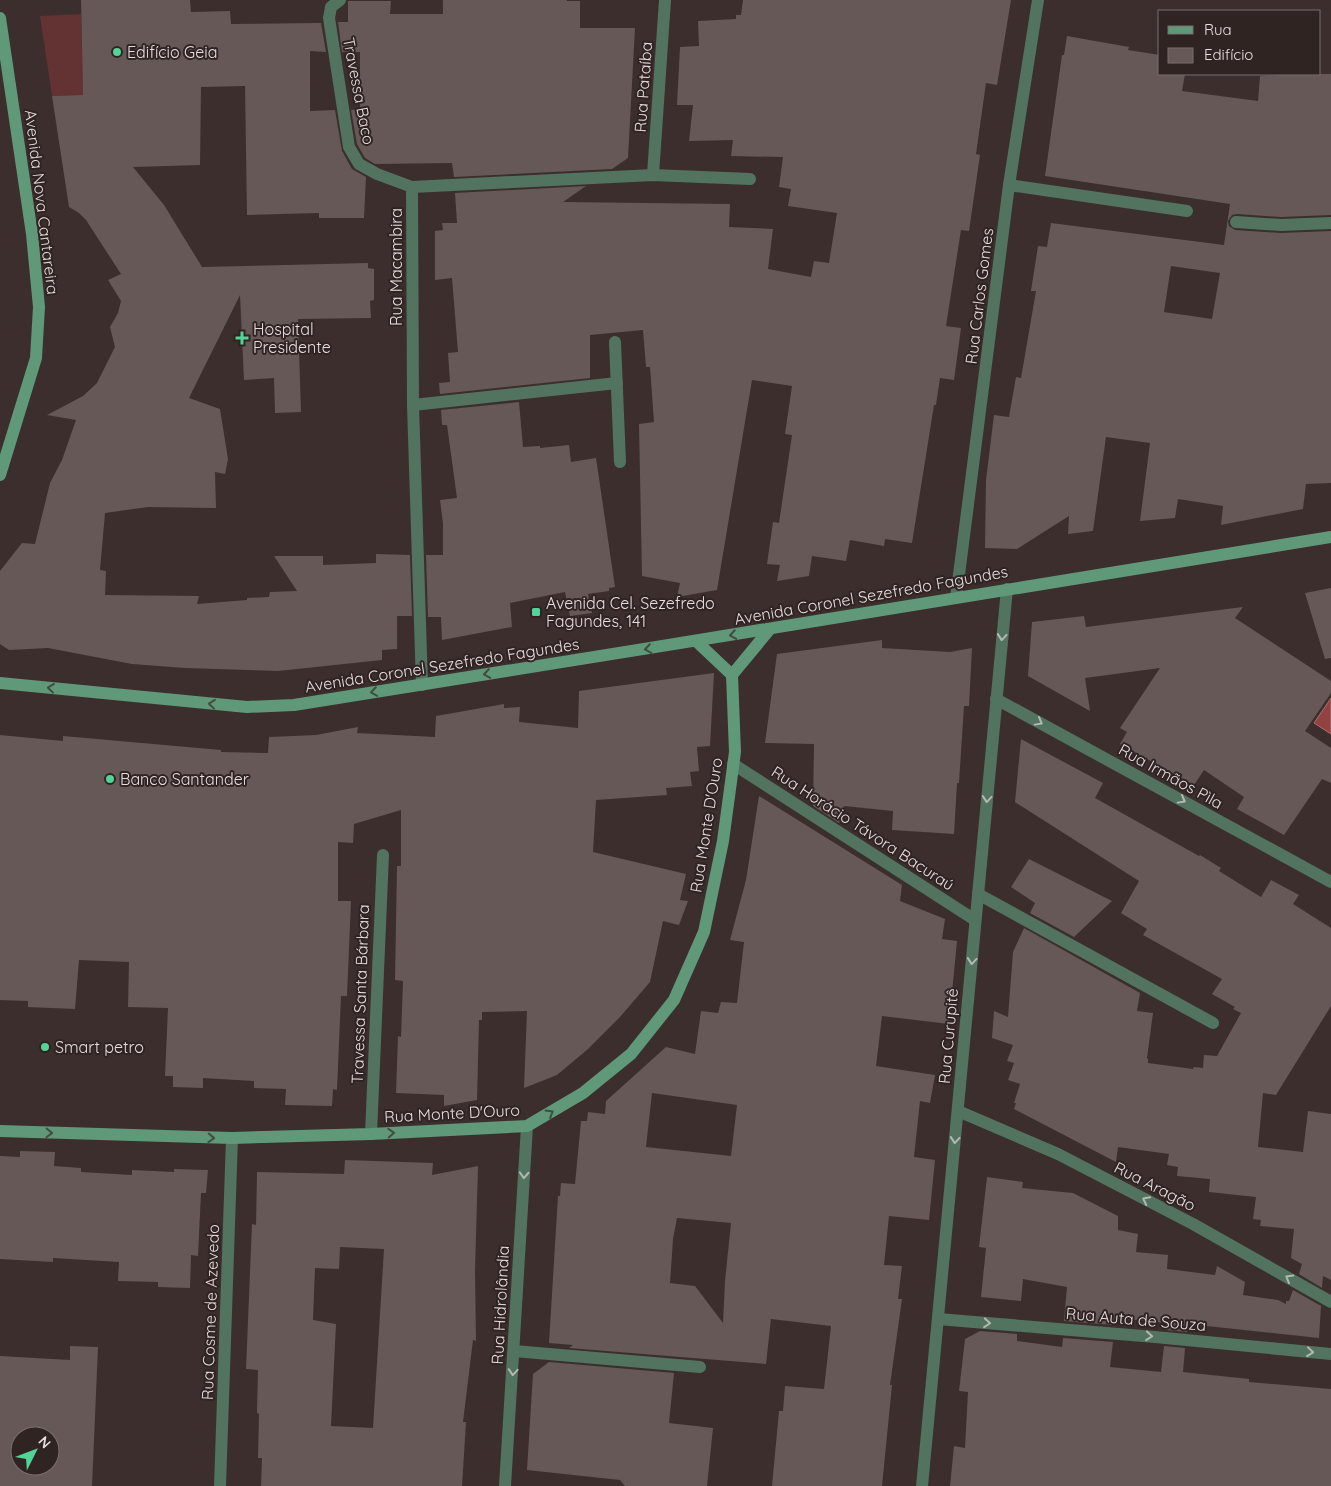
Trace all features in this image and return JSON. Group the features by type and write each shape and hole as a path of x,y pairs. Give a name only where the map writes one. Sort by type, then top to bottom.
{"main road":[{"name":"Avenida Nova Cantareira","path":"0,18 32,234 39,307 36,358 0,474"},
{"name":"Avenida Coronel Sezefredo Fagundes","path":"0,683 247,707 294,705 1331,537"},
{"path":"696,641 732,675 770,629"},
{"name":"Rua Monte D'Ouro","path":"0,1131 232,1138 371,1134 527,1126 583,1093 631,1054 674,1000 704,932 723,841 735,752 732,675"}],"street":[{"name":"Travessa Baco","path":"340,0 331,7 329,18 350,146 359,164 376,174 412,187"},
{"name":"Rua Pataíba","path":"653,176 665,0"},
{"name":"Rua Carlos Gomes","path":"956,598 1010,185 1038,0"},
{"name":"Rua Macambira","path":"422,685 414,405 412,187 653,176 750,179"},
{"path":"1010,185 1187,211"},
{"path":"1236,222 1281,225 1331,223"},
{"path":"615,342 620,462"},
{"path":"414,405 617,383"},
{"name":"Rua Curupitê","path":"922,1486 1007,589"},
{"name":"Rua Irmãos Pìla","path":"996,699 1331,882"},
{"name":"Rua Horácio Távora Bacuraú","path":"733,764 976,920"},
{"name":"Travessa Santa Bárbara","path":"371,1134 383,855"},
{"path":"978,894 1213,1023"},
{"name":"Rua Aragão","path":"958,1111 1058,1154 1193,1224 1331,1302"},
{"name":"Rua Hidrolândia","path":"505,1486 527,1126"},
{"name":"Rua Cosme de Azevedo","path":"220,1486 232,1138"},
{"name":"Rua Auta de Souza","path":"938,1319 1331,1354"},
{"path":"514,1352 700,1367"}],"shaded area":[{"path":"81,14 83,95 52,96 40,16"},
{"path":"1331,698 1331,734 1314,723"}],"building":[{"path":"81,0 190,0 191,12 230,11 231,24 321,23 326,52 310,51 310,111 335,110 342,151 352,169 366,177 364,218 319,218 319,213 247,215 245,86 201,87 200,165 133,167 164,205 202,267 368,263 368,268 374,269 374,300 370,301 371,318 298,319 301,412 275,413 274,378 244,380 240,295 189,398 220,409 228,459 225,474 215,472 216,508 148,507 105,513 100,570 106,571 105,595 199,596 197,604 247,600 247,598 269,597 270,592 297,591 274,556 323,556 323,565 376,563 376,554 410,555 412,616 397,616 397,649 382,650 382,660 278,671 185,668 132,664 48,648 9,650 0,644 0,571 22,543 35,544 50,483 62,460 76,420 47,415 83,396 97,383 115,347 110,327 118,313 121,301 108,280 121,274 86,220 69,207 52,96 83,95"},
{"path":"443,0 580,1 580,28 635,28 628,158 612,169 454,177 452,163 375,164 365,158 357,144 351,110 360,109 360,52 342,52 338,22 348,22 348,1 391,1 390,14 443,14"},
{"path":"743,0 1011,0 997,85 986,83 976,154 980,155 969,231 961,230 946,326 961,328 954,380 940,378 912,543 885,539 884,546 850,540 846,561 812,556 809,576 777,581 780,565 767,564 773,522 779,523 792,435 785,434 792,386 752,380 717,590 677,597 680,583 642,576 639,424 654,422 650,367 646,367 643,330 590,335 590,378 440,394 439,383 450,382 448,353 458,352 452,278 435,280 435,231 443,230 442,223 457,223 455,193 586,186 563,202 730,204 729,227 773,229 768,269 811,277 814,261 829,263 837,213 788,206 791,189 779,187 783,157 731,156 733,140 689,141 693,105 677,105 680,47 699,46 698,21 736,19 736,15 741,15"},
{"path":"1067,36 1129,47 1128,50 1158,55 1158,75 1185,75 1182,91 1258,101 1260,76 1331,74 1331,215 1281,217 1237,214 1232,215 1228,221 1229,226 1235,230 1281,233 1331,231 1331,483 1306,484 1303,509 1221,525 1223,506 1178,499 1175,518 1140,521 1150,443 1106,437 1093,531 1068,534 1069,516 1017,549 985,548 986,480 994,415 1009,417 1016,377 1021,378 1036,291 1031,291 1038,246 1047,247 1051,223 1224,245 1230,204 1045,176 1062,55 1064,55","holes":["1171,266 1220,273 1212,319 1164,312"]},
{"path":"519,402 523,447 540,446 540,448 569,445 571,462 596,458 615,587 609,588 609,591 588,594 592,613 570,616 565,592 510,603 512,627 442,640 441,617 428,617 426,555 443,555 443,524 440,500 457,498 447,425 442,425 441,410"},
{"path":"1331,588 1331,658 1325,659 1305,593"},
{"path":"1243,607 1235,618 1331,681 1331,693 1305,731 1331,748 1331,783 1322,779 1284,835 1237,809 1244,797 1204,770 1194,785 1120,744 1127,732 1120,728 1160,668 1085,678 1090,711 1028,676 1032,622 1084,616 1086,627"},
{"path":"882,640 882,648 950,652 972,648 969,706 964,706 954,834 892,830 893,811 844,806 839,823 813,806 814,744 765,743 777,654"},
{"path":"714,673 710,746 697,747 699,771 690,772 692,786 666,788 667,795 596,800 593,852 686,874 680,900 688,901 679,925 663,921 650,982 620,1017 588,1049 557,1075 524,1088 527,1011 482,1012 482,1020 479,1020 477,1100 444,1106 444,1095 396,1093 398,1036 401,1037 403,981 395,980 397,866 401,866 401,810 354,824 353,843 338,842 338,901 351,901 347,996 341,996 337,1090 333,1089 332,1106 285,1105 286,1089 254,1088 254,1081 203,1078 203,1088 173,1087 173,1076 165,1076 168,1008 128,1007 129,962 79,960 75,1009 28,1007 28,1001 0,1000 0,735 63,741 63,736 221,750 221,752 268,753 269,737 316,735 358,727 357,733 435,737 436,716 504,704 504,708 520,707 519,722 578,728 579,691"},
{"path":"1021,739 1103,783 1095,798 1200,855 1221,868 1219,871 1261,897 1271,880 1299,895 1293,904 1331,928 1331,1006 1276,1095 1263,1093 1258,1147 1303,1152 1308,1111 1331,1114 1331,1280 1323,1276 1322,1288 1299,1274 1302,1264 1291,1258 1294,1229 1260,1226 1261,1220 1253,1219 1256,1197 1209,1192 1210,1179 1177,1176 1178,1167 1167,1165 1169,1154 1118,1147 1116,1162 1014,1109 1020,1084 1008,1080 1014,1063 1007,1061 1013,1045 992,1038 994,1011 1008,1017 1013,952 1024,928 1140,993 1137,1011 1153,1013 1148,1063 1193,1069 1194,1067 1203,1068 1204,1055 1217,1056 1241,1013 1233,1009 1235,1007 1212,994 1222,979 1143,935 1147,929 1121,913 1139,881 1015,802"},
{"path":"759,796 902,885 900,901 945,919 942,939 957,941 949,1024 882,1016 876,1066 935,1075 930,1103 920,1101 914,1157 935,1160 929,1220 889,1216 884,1265 902,1266 898,1299 902,1299 890,1385 892,1385 882,1486 772,1486 779,1411 783,1411 785,1386 824,1389 831,1326 771,1319 766,1364 569,1348 573,1345 549,1343 558,1196 560,1196 561,1183 575,1184 581,1121 587,1121 588,1112 605,1114 606,1101 666,1047 695,1054 701,1011 718,1013 721,1002 737,1003 744,942 730,940 746,880","holes":["652,1093 737,1105 731,1156 646,1147","677,1218 731,1223 723,1323 695,1286 670,1283 673,1239"]},
{"path":"1029,859 1112,901 1074,937 1030,913 1035,903 1011,887"},
{"path":"20,1151 55,1152 54,1166 81,1168 81,1172 132,1175 132,1170 174,1172 174,1169 208,1170 206,1193 201,1193 198,1256 191,1255 190,1288 158,1287 158,1282 118,1281 119,1262 53,1258 53,1262 0,1259 0,1156 20,1157"},
{"path":"345,1160 433,1163 432,1175 478,1166 475,1270 476,1341 473,1340 463,1422 466,1422 462,1486 261,1486 262,1458 258,1458 258,1370 246,1369 252,1224 256,1225 257,1172 344,1174","holes":["340,1247 384,1249 373,1428 331,1426 336,1324 313,1320 315,1268 339,1269"]},
{"path":"987,1177 1023,1182 1022,1188 1073,1193 1118,1216 1118,1230 1138,1234 1136,1252 1168,1255 1167,1269 1215,1275 1217,1266 1245,1282 1243,1295 1278,1300 1286,1304 1293,1290 1321,1306 1319,1338 1188,1324 1187,1332 1166,1330 1166,1323 1115,1318 1114,1325 1064,1321 1067,1287 1023,1279 1021,1301 981,1297 986,1248 979,1247"},
{"path":"980,1331 1017,1334 1017,1341 1062,1347 1063,1338 1113,1342 1110,1367 1161,1372 1164,1346 1185,1348 1183,1372 1249,1379 1249,1382 1331,1389 1331,1486 950,1486 954,1446 965,1448 968,1392 959,1391 965,1339"},
{"path":"70,1346 98,1347 92,1486 0,1486 0,1356 70,1360"},
{"path":"549,1362 674,1373 669,1423 713,1428 707,1486 625,1486 620,1480 527,1470 533,1374"}],"place":[{"name":"Edifício Geia","path":"117,52"},
{"name":"Hospital Presidente","path":"242,338"},
{"name":"Avenida Cel. Sezefredo Fagundes, 141","path":"536,612"},
{"name":"Banco Santander","path":"110,779"},
{"name":"Smart petro","path":"45,1047"}]}
